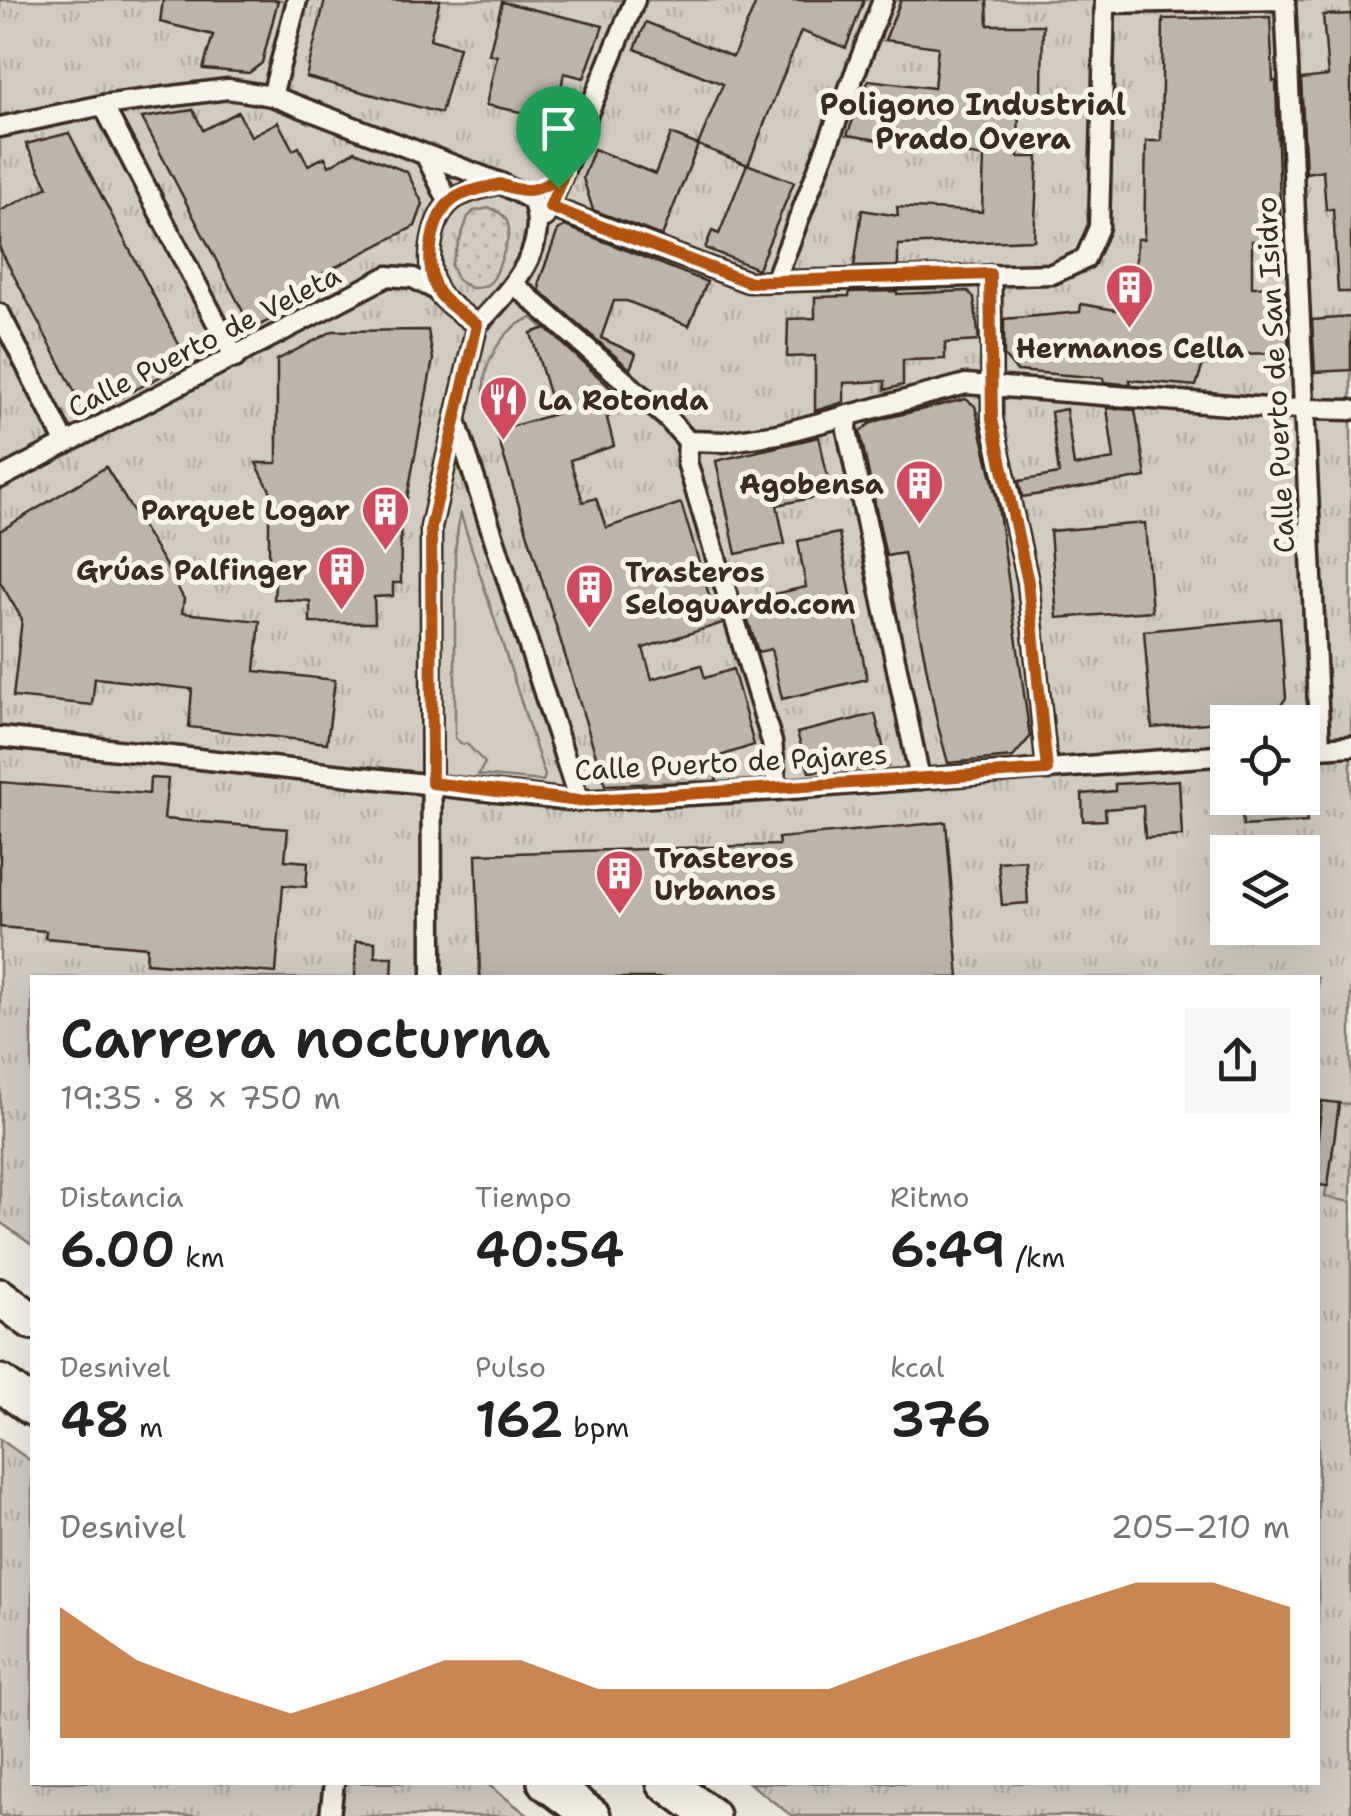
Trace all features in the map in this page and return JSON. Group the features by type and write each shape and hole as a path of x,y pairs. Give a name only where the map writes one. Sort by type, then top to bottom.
{"highway":[{"path":"0,1297 30,1320"},
{"path":"0,1383 30,1406"},
{"path":"550,1785 592,1816"},
{"path":"669,1785 711,1816"}],"street":[{"path":"272,96 297,0"},
{"path":"774,281 883,0"},
{"path":"550,207 748,282 1052,274 1085,259 1099,227 1105,1 1285,0"},
{"name":"Calle Puerto de San Isidro","path":"1285,0 1311,705"},
{"path":"432,975 431,527 477,325 516,286 630,1"},
{"path":"0,127 103,105 228,89 272,96 521,192 532,200 540,229"},
{"path":"103,105 235,358"},
{"path":"426,156 449,203"},
{"path":"521,192 546,187 564,173"},
{"path":"477,325 436,290 431,266 432,241 449,203 500,184"},
{"path":"990,274 992,419 1028,582 1047,770"},
{"name":"Calle Puerto de Veleta","path":"0,478 388,276 413,278 436,290"},
{"path":"516,286 688,441 724,442 778,434 966,384 1351,410"},
{"path":"0,314 66,444"},
{"path":"848,415 855,467 920,779"},
{"path":"455,418 579,801"},
{"path":"688,441 687,462 772,742 778,790"},
{"name":"Calle Puerto de Pajares","path":"0,737 579,801 778,790 1210,756"},
{"path":"1320,748 1351,746"},
{"path":"330,1816 334,1785"}],"green space":[{"path":"0,0 1351,0 1351,1816 792,1816 752,1785 1320,1785 1320,975 30,975 30,1244 0,1222"},
{"path":"490,208 505,218 508,239 492,281 471,288 457,280 451,265 468,217 474,211"},
{"path":"532,318 544,329 531,334 556,414 496,431 484,393 487,369 504,337"},
{"path":"460,512 545,776 543,781 478,775 485,763 466,743 463,745 455,738 455,552"},
{"path":"1339,1103 1351,1104 1351,1202 1325,1197"},
{"path":"0,1439 30,1461 30,1785 489,1785 529,1816 0,1816"}],"building":[{"path":"163,0 278,0 262,63 249,73 203,69 213,35 160,22"},
{"path":"325,0 440,0 430,39 459,47 441,113 306,77"},
{"path":"757,0 864,0 846,48 801,31 748,165 698,145 723,84 635,49 646,22 733,57"},
{"path":"901,0 987,0 988,25 1043,25 1042,94 1019,95 1018,157 1038,157 1034,240 898,245 898,266 854,267 862,210 898,216 897,207 982,212 984,157 847,135 869,80 934,88 938,47 885,40"},
{"path":"502,2 603,26 584,78 564,73 555,119 486,105 497,56 489,54"},
{"path":"1351,14 1351,292 1338,292 1333,209 1326,210 1323,170 1306,173 1301,79 1328,76 1323,15"},
{"path":"1270,17 1281,241 1252,241 1252,287 1285,286 1290,368 1275,369 1274,353 1206,355 1196,386 1130,380 1131,385 1104,382 1103,378 1017,371 1004,356 1004,319 1080,312 1081,304 1133,313 1137,239 1144,239 1146,141 1161,141 1163,19"},
{"path":"193,110 203,130 238,112 251,136 278,122 293,150 299,147 308,165 325,157 329,166 355,151 407,172 423,204 415,226 287,292 295,307 252,329 142,118"},
{"path":"69,133 188,362 87,415 0,249 0,211 48,187 26,144"},
{"path":"671,134 698,145 662,236 593,210 583,178 594,149 655,174"},
{"path":"747,164 794,182 758,269 705,248 712,231 719,234"},
{"path":"565,226 707,282 689,326 627,301 614,301 601,338 636,354 630,369 540,291 539,282 558,230"},
{"path":"968,291 974,298 979,341 945,343 945,359 903,360 903,385 885,390 885,381 844,383 844,402 815,411 815,356 787,357 788,319 815,318 815,297"},
{"path":"1351,317 1351,370 1315,372 1312,320"},
{"path":"546,328 626,402 607,418 614,446 570,460 583,502 596,498 606,528 681,503 713,608 718,607 723,623 643,648 652,679 701,665 705,678 733,669 754,745 711,759 717,781 605,785 496,431 555,414 531,333"},
{"path":"428,330 433,359 407,498 400,498 401,583 393,583 393,596 374,597 375,623 310,623 310,601 274,599 275,584 269,584 269,508 279,508 256,463 277,463 277,360 333,331"},
{"path":"966,399 975,406 998,505 1030,737 1013,757 948,763 904,553 886,556 860,432 886,418"},
{"path":"1107,408 1135,410 1146,477 1022,497 1019,481 1059,474 1051,412 1066,409 1074,466 1114,459"},
{"path":"819,437 831,494 777,505 785,544 736,554 716,461"},
{"path":"106,467 184,599 182,613 260,621 255,671 335,680 327,743 189,727 192,689 95,678 92,705 13,697 22,619 0,582 0,531"},
{"path":"1145,523 1152,611 1057,618 1050,531"},
{"path":"839,533 867,679 782,699 771,649 758,652 742,601 806,587 798,541"},
{"path":"1280,618 1286,698 1281,705 1210,705 1210,723 1152,728 1144,631"},
{"path":"875,714 888,766 809,772 797,733"},
{"path":"150,778 168,779 164,819 288,829 285,860 308,862 306,887 283,885 276,973 146,963 147,947 45,938 46,931 0,927 0,782 149,794"},
{"path":"1179,780 1182,836 1145,838 1143,806 1105,809 1106,820 1083,821 1082,794 1115,791 1115,784"},
{"path":"1242,815 1306,815 1307,822 1243,826"},
{"path":"946,822 959,975 480,975 476,854 779,845 778,838"},
{"path":"1025,860 1028,903 1002,905 998,862"},
{"path":"356,941 375,942 375,957 393,957 392,975 355,975"},
{"path":"1322,1101 1339,1103 1328,1186 1320,1185"}],"place":[{"name":"Hermanos Cella","path":"1130,330"},
{"name":"La Rotonda","path":"503,442"},
{"name":"Agobensa","path":"919,526"},
{"name":"Parquet Logar","path":"385,552"},
{"name":"Grúas Palfinger","path":"342,612"},
{"name":"Trasteros Seloguardo.com","path":"590,630"},
{"name":"Trasteros Urbanos","path":"619,916"}],"district":[{"name":"Poligono Industrial Prado Overa","path":"973,121"}],"route":[{"path":"564,173 558,188 550,207 748,282 990,274 992,419 1028,582 1047,770 579,801 432,783 431,527 477,325 436,290 431,266 432,241 439,219 456,198 500,184 521,192 535,192 564,173"}]}
